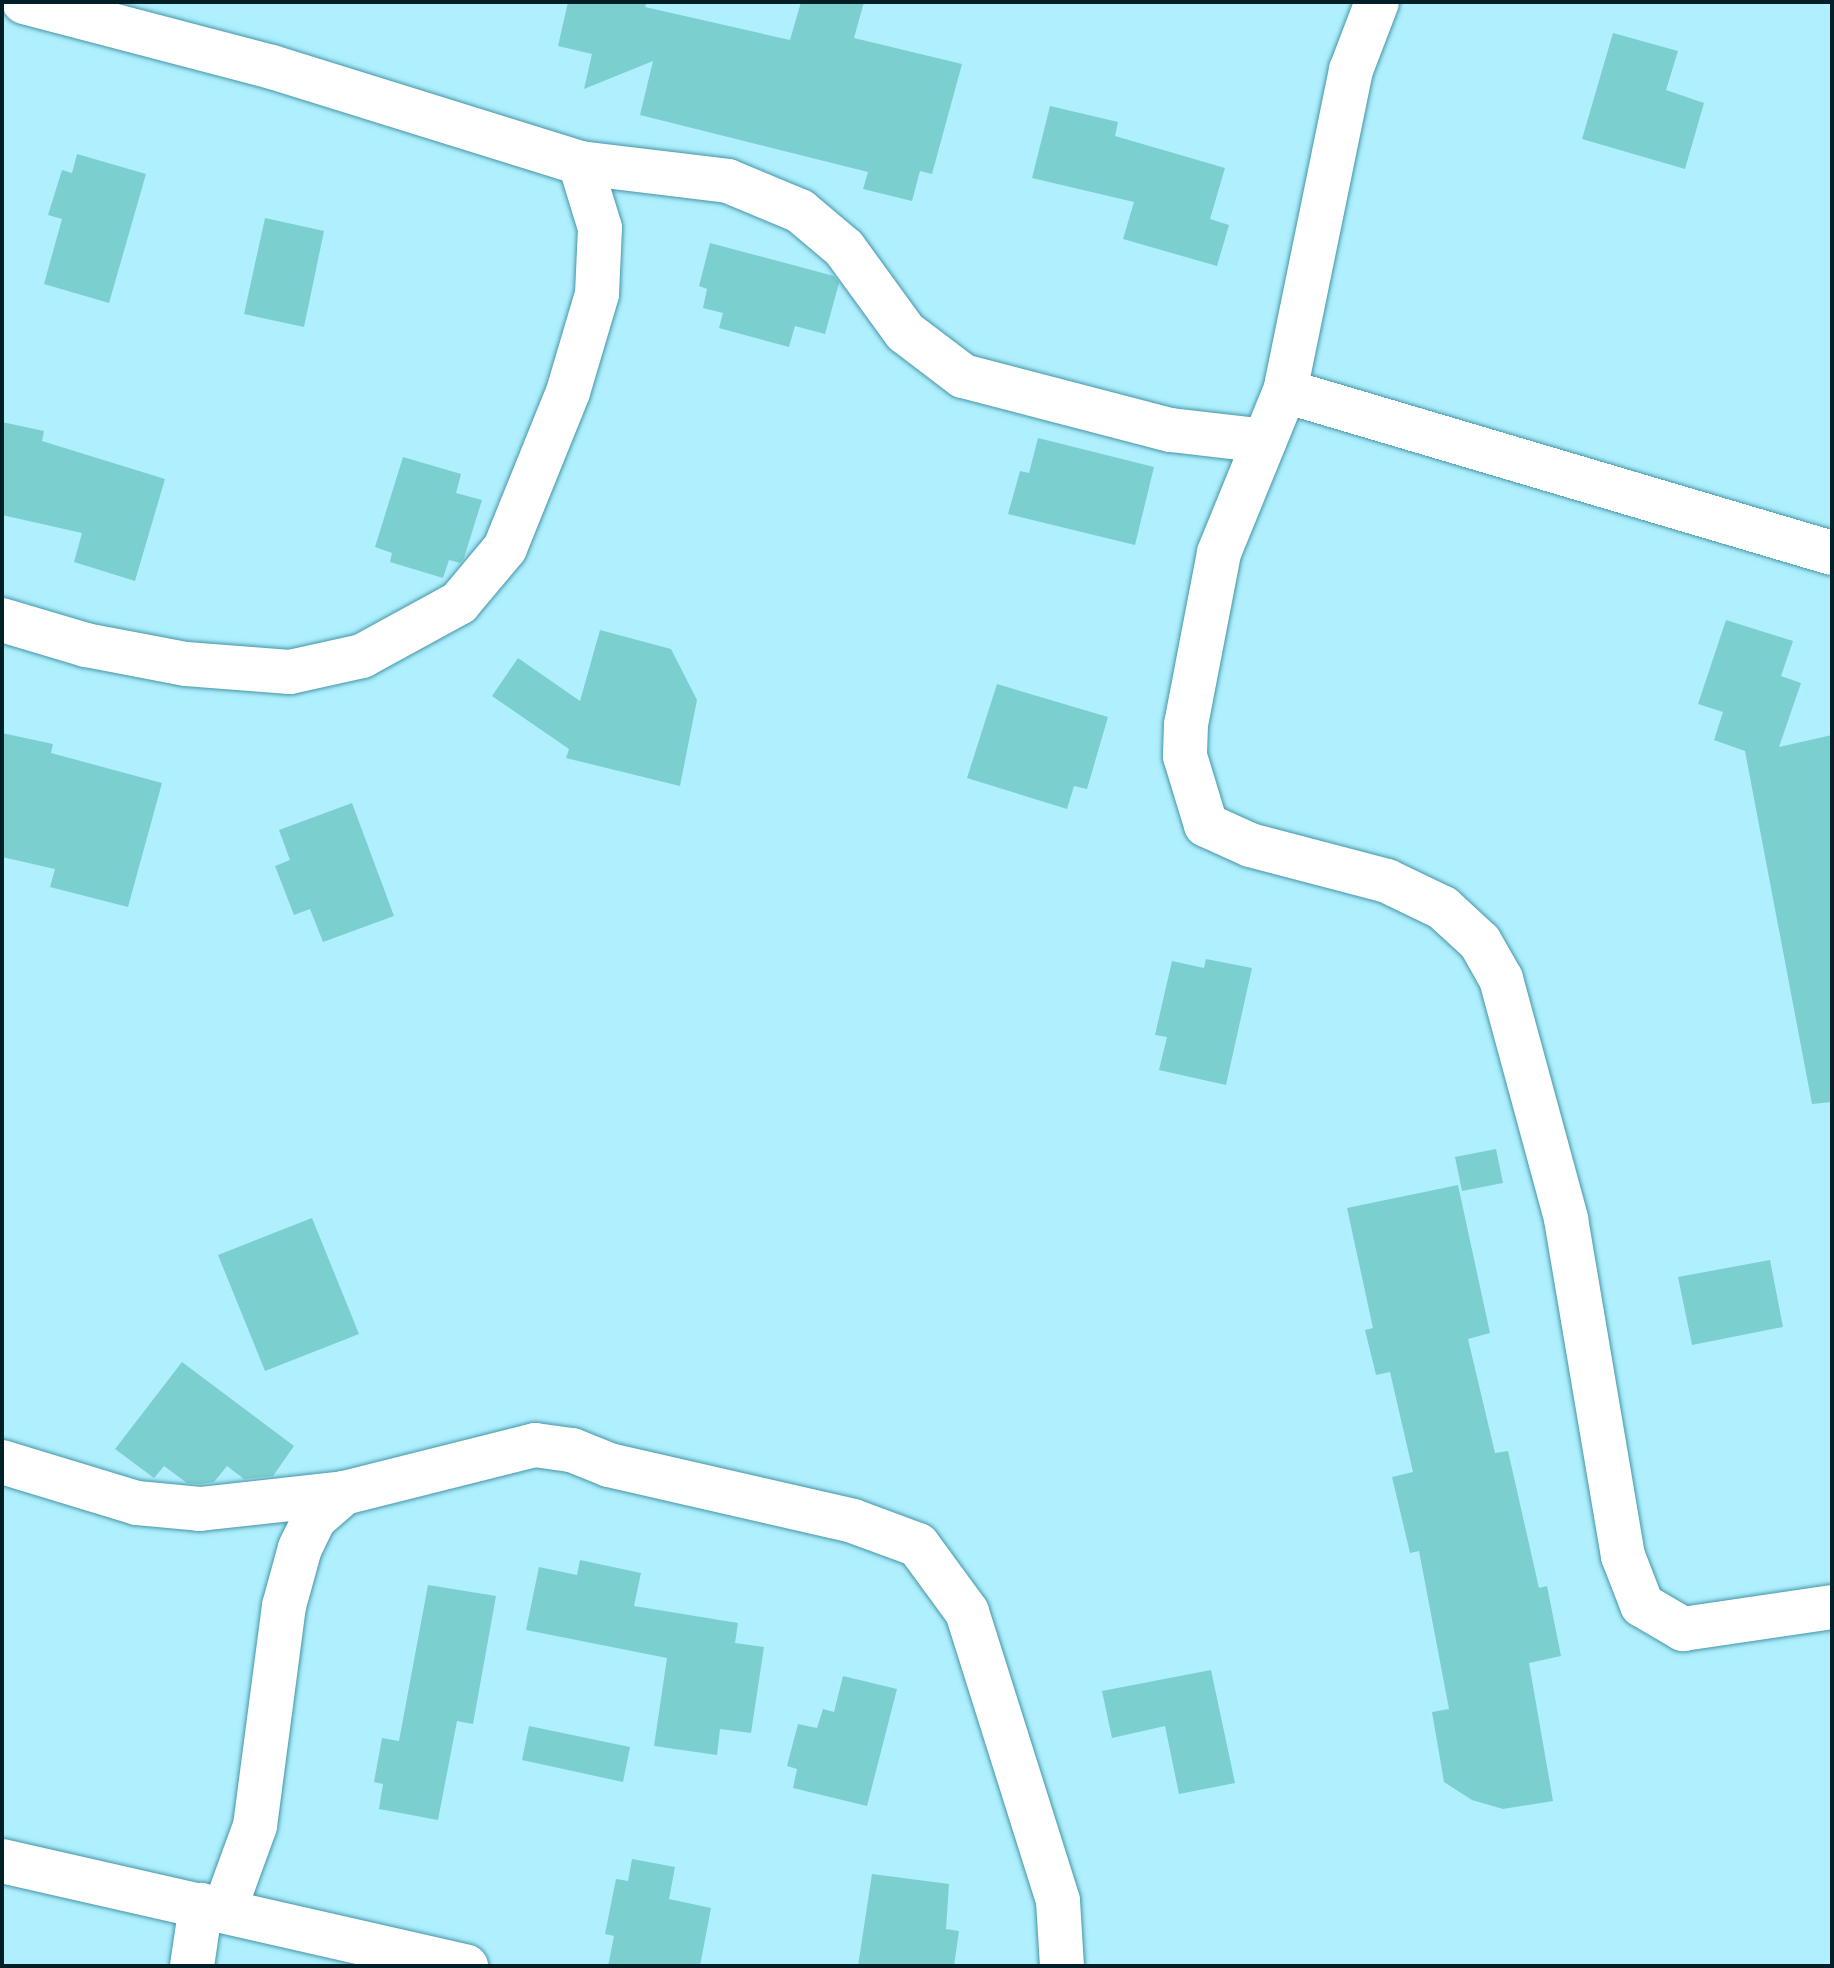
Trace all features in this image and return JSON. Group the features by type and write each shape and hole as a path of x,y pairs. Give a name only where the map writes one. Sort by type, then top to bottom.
{"street":[{"path":"24,2 272,67 580,163 728,181 800,211 844,248 905,332 963,376 1171,430 1264,441"},
{"path":"1377,2 1351,70 1285,391 1219,553 1186,725 1185,756 1206,825 1250,845 1387,881 1443,908 1480,942 1494,966 1514,1015 1566,1219 1623,1556 1642,1605 1683,1629 1832,1607"},
{"path":"2,620 86,645 186,664 290,672 362,656 459,603 505,548 568,392 597,294 600,228 580,163"},
{"path":"1285,391 1717,523 1832,553"},
{"path":"2,1462 137,1503 247,1507 289,1496 344,1493 535,1445 572,1450 609,1465 853,1521 918,1545 967,1612 1058,1901 1062,1966"},
{"path":"192,1966 213,1908 255,1826 284,1606 300,1548 314,1519 344,1493"},
{"path":"2,1861 466,1966"}],"building":[{"path":"568,2 647,2 645,7 790,40 801,2 864,2 854,38 962,64 932,174 920,171 912,201 863,189 868,172 640,115 653,61 584,89 592,54 558,46"},
{"path":"1613,33 1678,51 1666,90 1704,103 1685,169 1582,139"},
{"path":"1050,106 1118,122 1115,136 1225,168 1210,219 1229,225 1217,266 1123,239 1134,202 1032,178"},
{"path":"77,154 146,174 109,303 44,284 62,219 48,215 62,170 72,173"},
{"path":"265,218 324,231 304,327 244,314"},
{"path":"710,243 834,276 839,283 825,334 795,326 789,347 719,328 723,313 703,308 707,289 699,286"},
{"path":"2,422 44,431 42,441 165,479 135,581 74,562 82,533 2,515"},
{"path":"1038,438 1154,467 1135,545 1008,514 1020,471 1029,473"},
{"path":"403,457 461,474 456,493 482,500 464,558 460,563 449,560 443,578 390,562 392,553 375,547"},
{"path":"1726,620 1793,641 1781,676 1801,683 1779,747 1832,735 1832,1102 1812,1104 1745,751 1714,740 1723,712 1698,704"},
{"path":"600,630 671,649 697,700 680,786 566,758 569,749 492,696 518,658 580,701"},
{"path":"997,684 1108,717 1087,789 1074,786 1067,809 967,778"},
{"path":"2,733 53,744 51,753 162,783 128,907 50,887 55,869 2,857"},
{"path":"352,803 394,916 323,942 310,909 294,915 275,866 290,860 279,830"},
{"path":"1206,959 1252,968 1226,1085 1159,1070 1167,1037 1155,1035 1172,961 1204,968"},
{"path":"1496,1149 1503,1183 1462,1191 1455,1157"},
{"path":"1458,1185 1490,1333 1468,1339 1495,1453 1508,1451 1539,1588 1547,1586 1561,1656 1529,1663 1553,1801 1503,1809 1472,1800 1444,1782 1432,1712 1449,1709 1419,1551 1410,1553 1392,1477 1413,1472 1390,1372 1376,1375 1365,1330 1373,1328 1347,1208"},
{"path":"312,1218 359,1334 265,1371 218,1255"},
{"path":"1770,1260 1783,1327 1692,1345 1678,1277"},
{"path":"182,1362 294,1446 273,1476 244,1479 227,1466 214,1482 187,1483 164,1466 154,1478 115,1449"},
{"path":"580,1560 641,1573 634,1606 738,1623 735,1643 764,1647 751,1733 720,1729 717,1755 654,1746 667,1658 526,1630 539,1567 577,1575"},
{"path":"428,1585 496,1596 473,1724 457,1721 438,1820 379,1809 383,1784 374,1782 382,1738 399,1741"},
{"path":"1211,1670 1235,1783 1179,1794 1165,1726 1112,1738 1102,1691"},
{"path":"843,1676 897,1689 867,1806 793,1788 797,1769 787,1766 798,1724 817,1728 823,1709 834,1712"},
{"path":"529,1726 630,1747 623,1782 522,1760"},
{"path":"632,1859 675,1867 669,1899 711,1908 700,1966 608,1966 614,1936 605,1934 616,1879 628,1881"},
{"path":"872,1874 949,1884 946,1929 959,1931 954,1966 858,1966"}]}
